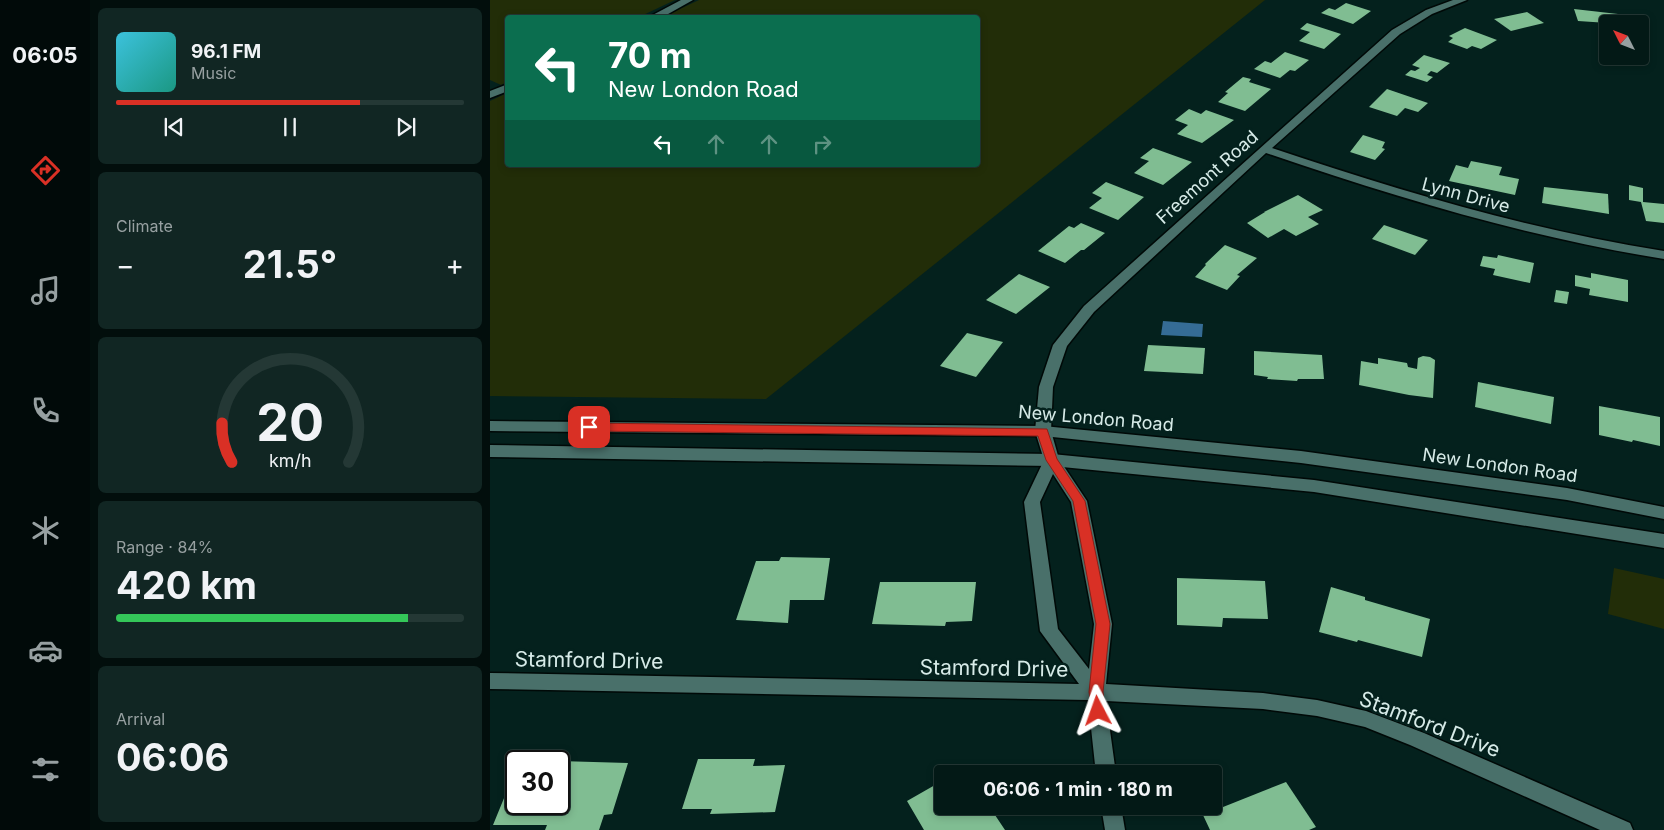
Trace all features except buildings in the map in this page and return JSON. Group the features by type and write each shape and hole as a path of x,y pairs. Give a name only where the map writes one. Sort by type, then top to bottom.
{"street":[{"path":"658,15 688,0"},
{"name":"Freemont Road","path":"1043,432 1046,387 1052,364 1060,344 1089,309 1264,149 1396,32 1429,12 1462,0"},
{"path":"490,96 505,88"},
{"name":"Lynn Drive","path":"1264,149 1462,214 1556,236 1664,254"},
{"name":"New London Road","path":"490,426 1043,432 1329,461 1567,494 1664,513"},
{"path":"1043,432 1052,460 1079,501 1103,624 1096,692 1105,765"},
{"path":"490,451 1052,460 1314,486 1664,541"},
{"path":"1052,460 1032,502 1049,631 1096,692"},
{"name":"Stamford Drive","path":"490,681 1096,692 1263,701 1317,708 1366,719 1417,739 1623,830"},
{"path":"1113,815 1116,830"}],"green space":[{"path":"490,0 675,0 643,15 505,15 505,83 501,85 490,80"},
{"path":"699,0 1265,0 766,399 490,396 490,101 505,94 505,167 980,167 980,15 667,15"},
{"path":"1614,568 1664,579 1664,629 1608,614"}],"water":[{"path":"1163,321 1203,324 1202,337 1161,335"}],"route":[{"path":"589,427 1043,432 1052,460 1079,501 1103,624 1096,692 1098,711"}]}
